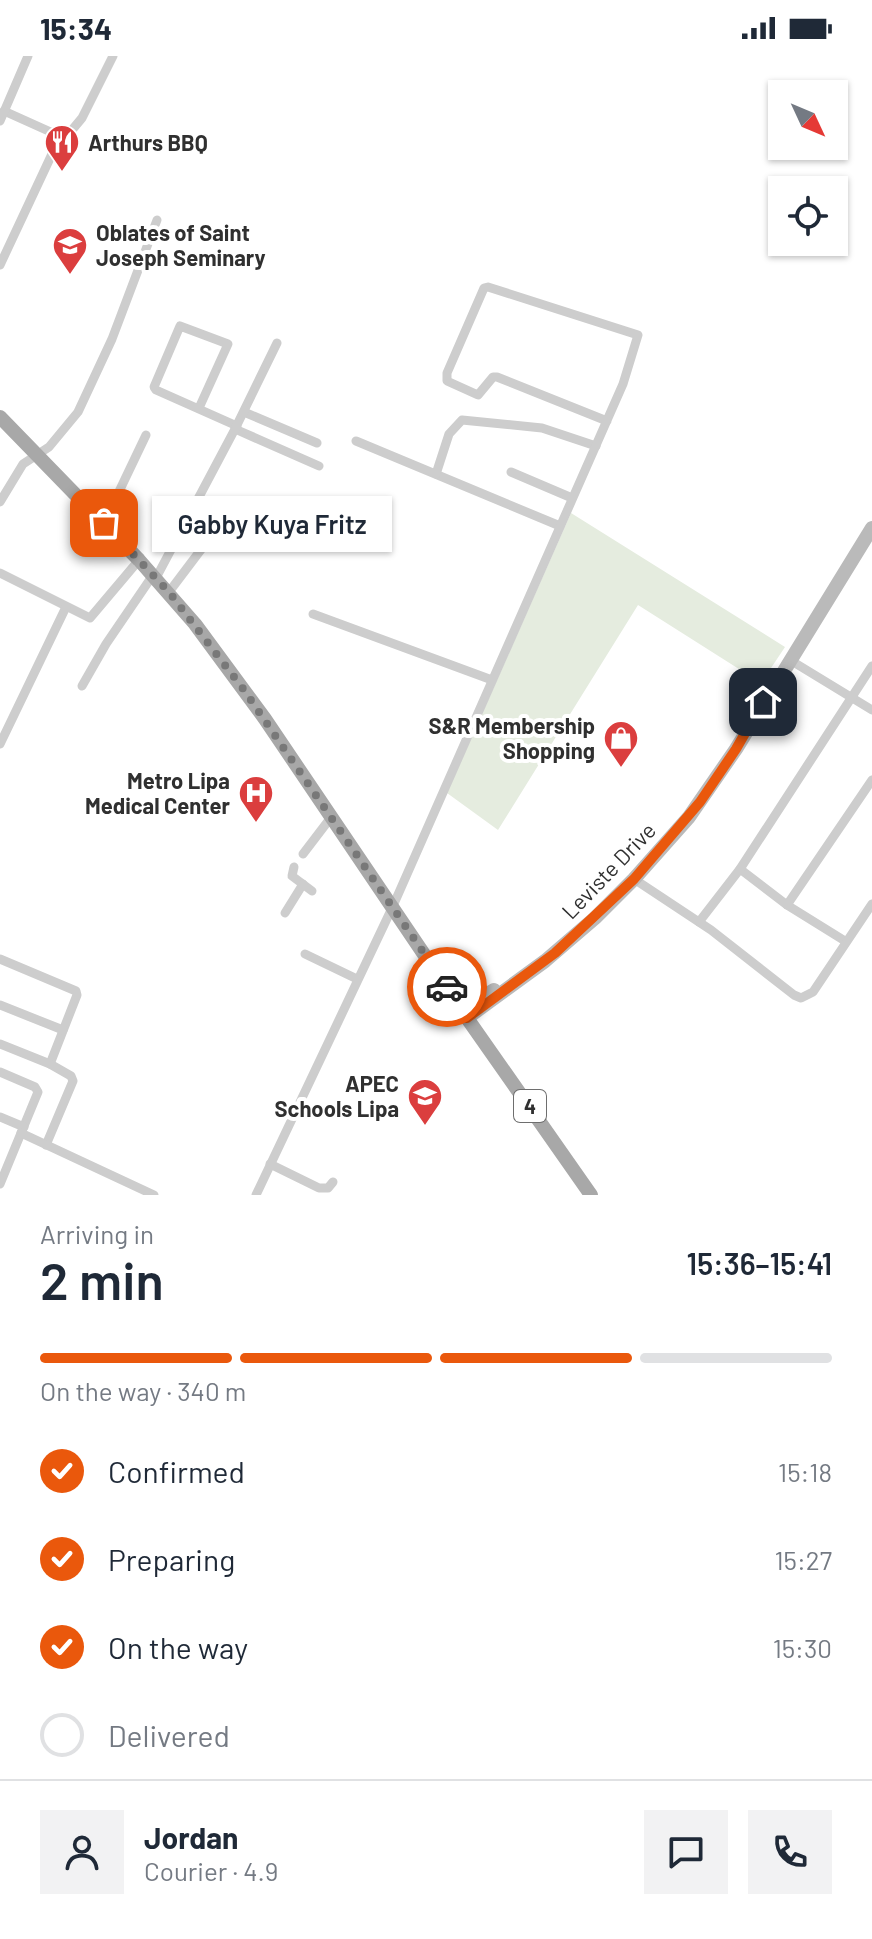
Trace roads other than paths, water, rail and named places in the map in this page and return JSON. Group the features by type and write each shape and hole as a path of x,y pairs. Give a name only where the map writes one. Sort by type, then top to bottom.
{"main road":[{"name":"4","path":"0,417 169,592 244,690 590,1195"},
{"name":"Leviste Drive","path":"465,1014 542,958 604,902 677,822 750,723 872,528"},
{"name":"Leviste Drive","path":"465,1014 555,953 634,879 700,802 750,723"}],"street":[{"path":"28,56 2,116 64,138"},
{"path":"0,265 52,154 82,118 113,56"},
{"path":"0,502 23,464 49,447 82,405 112,339 157,220"},
{"path":"256,1195 393,906 572,498 596,446 607,421 623,384 638,335 484,288 447,373 447,381 478,395 490,380 497,377 607,421"},
{"path":"199,408 228,344 180,326 154,387 156,390 319,466"},
{"path":"82,686 106,644 154,576 236,428 277,343"},
{"path":"244,412 317,443"},
{"path":"436,474 449,434 462,420 542,428 596,446"},
{"path":"104,523 146,435"},
{"path":"356,441 560,526"},
{"path":"511,472 572,498"},
{"path":"169,592 206,543"},
{"path":"0,573 90,618 139,560"},
{"path":"0,744 66,607"},
{"path":"313,614 492,680"},
{"path":"790,660 872,710"},
{"path":"699,922 740,869 872,666"},
{"path":"787,905 872,780"},
{"path":"303,854 332,816"},
{"path":"294,867 292,876 312,891"},
{"path":"740,869 787,905 845,941"},
{"path":"634,879 699,922 801,998 813,992 872,904"},
{"path":"285,913 303,884"},
{"path":"305,954 357,979"},
{"path":"0,959 76,991 50,1064"},
{"path":"0,1005 63,1030"},
{"path":"0,1044 66,1071 73,1081 46,1145"},
{"path":"0,1072 35,1087 38,1092 4,1162 0,1184"},
{"path":"0,1117 46,1145 154,1195"},
{"path":"270,1164 319,1188 328,1188 333,1182"}],"place":[{"name":"Arthurs BBQ","path":"62,173"},
{"name":"Oblates of Saint Joseph Seminary","path":"70,276"},
{"name":"Gabby Kuya Fritz","path":"104,523"},
{"name":"S&R Membership Shopping","path":"621,769"},
{"name":"Metro Lipa Medical Center","path":"256,824"},
{"name":"APEC Schools Lipa","path":"425,1127"}]}
